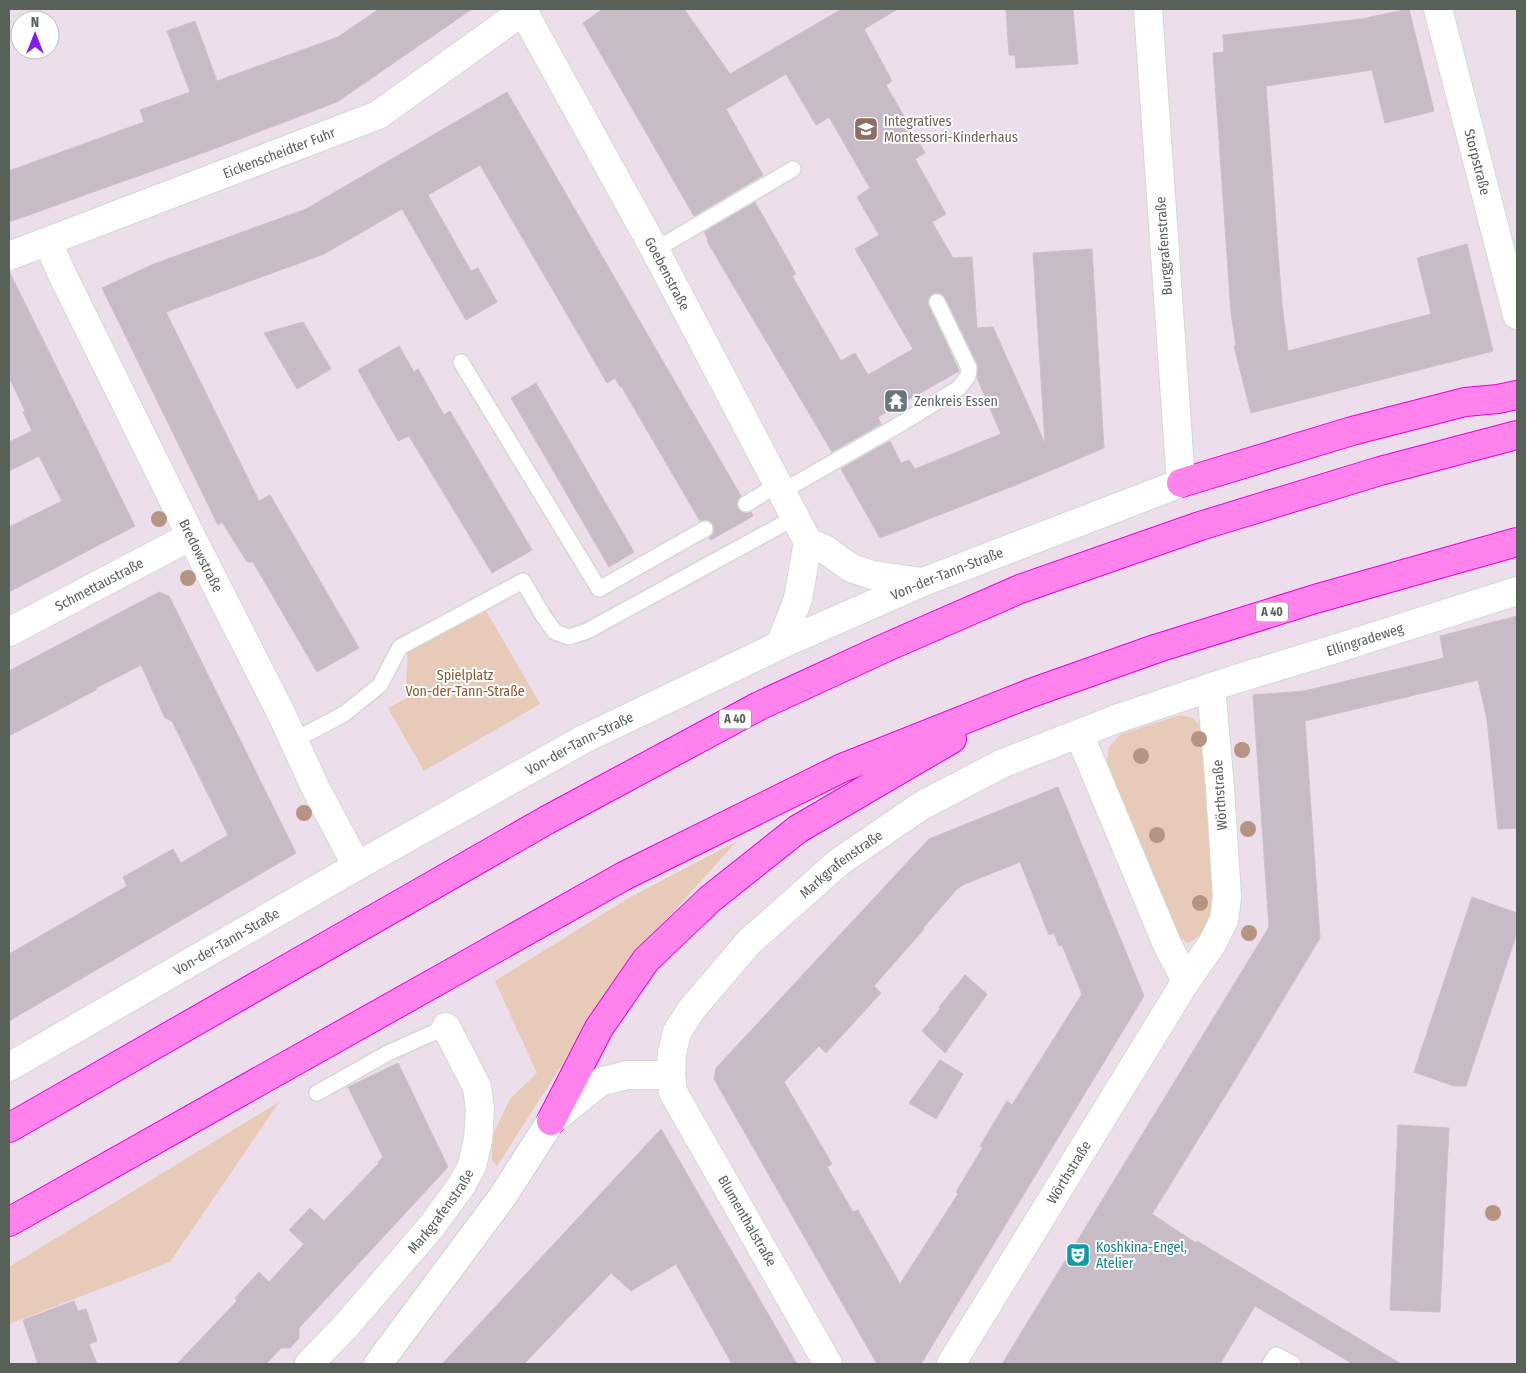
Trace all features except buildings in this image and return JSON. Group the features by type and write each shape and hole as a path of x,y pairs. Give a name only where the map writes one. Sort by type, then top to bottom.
{"highway":[{"path":"1181,483 1361,429 1465,402 1517,395"},
{"name":"A 40","path":"9,1128 555,815 759,706 878,651 1020,589 1200,526 1380,471 1517,434"},
{"name":"A 40","path":"9,1222 624,876 842,768 1031,693 1158,648 1306,602 1517,542"},
{"path":"552,1121 599,1028 646,960 710,899 798,829 1031,693"}],"street":[{"name":"Eickenscheidter Fuhr","path":"9,256 378,115 523,9"},
{"name":"Goebenstraße","path":"523,9 655,250 808,542"},
{"name":"Burggrafenstraße","path":"1148,9 1181,483"},
{"name":"Storpstraße","path":"1438,9 1517,315"},
{"name":"Bredowstraße","path":"48,242 66,283 316,790 357,866"},
{"name":"Von-der-Tann-Straße","path":"9,1067 357,866 584,739 780,645 923,582 1181,483"},
{"name":"Schmettaustraße","path":"9,632 191,536"},
{"path":"780,645 798,599 808,542 826,550 851,568 872,575 923,582"},
{"name":"Ellingradeweg","path":"1211,687 1517,591"},
{"name":"Markgrafenstraße","path":"671,1075 672,1053 678,1032 691,1010 748,942 839,862 920,806 1001,764 1116,719 1211,687"},
{"name":"Wörthstraße","path":"952,1364 1186,981 1212,944 1224,920 1227,897 1211,687"},
{"path":"1079,734 1167,944 1186,981"},
{"name":"Markgrafenstraße","path":"309,1364 345,1327 431,1227 461,1186 472,1166 478,1140 480,1109 477,1086 446,1027"},
{"path":"378,1364 503,1196 552,1121 600,1082 627,1075 671,1075"},
{"name":"Blumenthalstraße","path":"671,1075 673,1092 828,1364"}],"lane":[{"path":"655,250 794,169"},
{"path":"746,504 779,489 896,426 959,388 968,376 969,368 937,302"},
{"path":"461,362 599,589 705,529"},
{"path":"293,741 344,714 380,685 400,647 523,580 544,617 555,632 569,637 587,631 794,518"},
{"path":"317,1093 388,1052 446,1027"},
{"path":"1270,1364 1276,1355 1292,1364"}],"green space":[{"name":"Spielplatz Von-der-Tann-Straße","path":"485,609 540,704 424,771 388,708 412,695 406,684 408,651"},
{"path":"1180,715 1193,718 1201,727 1214,904 1202,933 1187,943 1176,934 1107,762 1109,747 1121,734"},
{"path":"737,841 628,962 497,1166 492,1160 492,1137 510,1099 537,1073 495,981 629,898"},
{"path":"279,1102 170,1262 9,1324 9,1267"}],"place":[{"name":"Integratives Montessori-Kinderhaus","path":"866,129"},
{"name":"Zenkreis Essen","path":"896,401"},
{"name":"Koshkina-Engel, Atelier","path":"1078,1255"}]}
